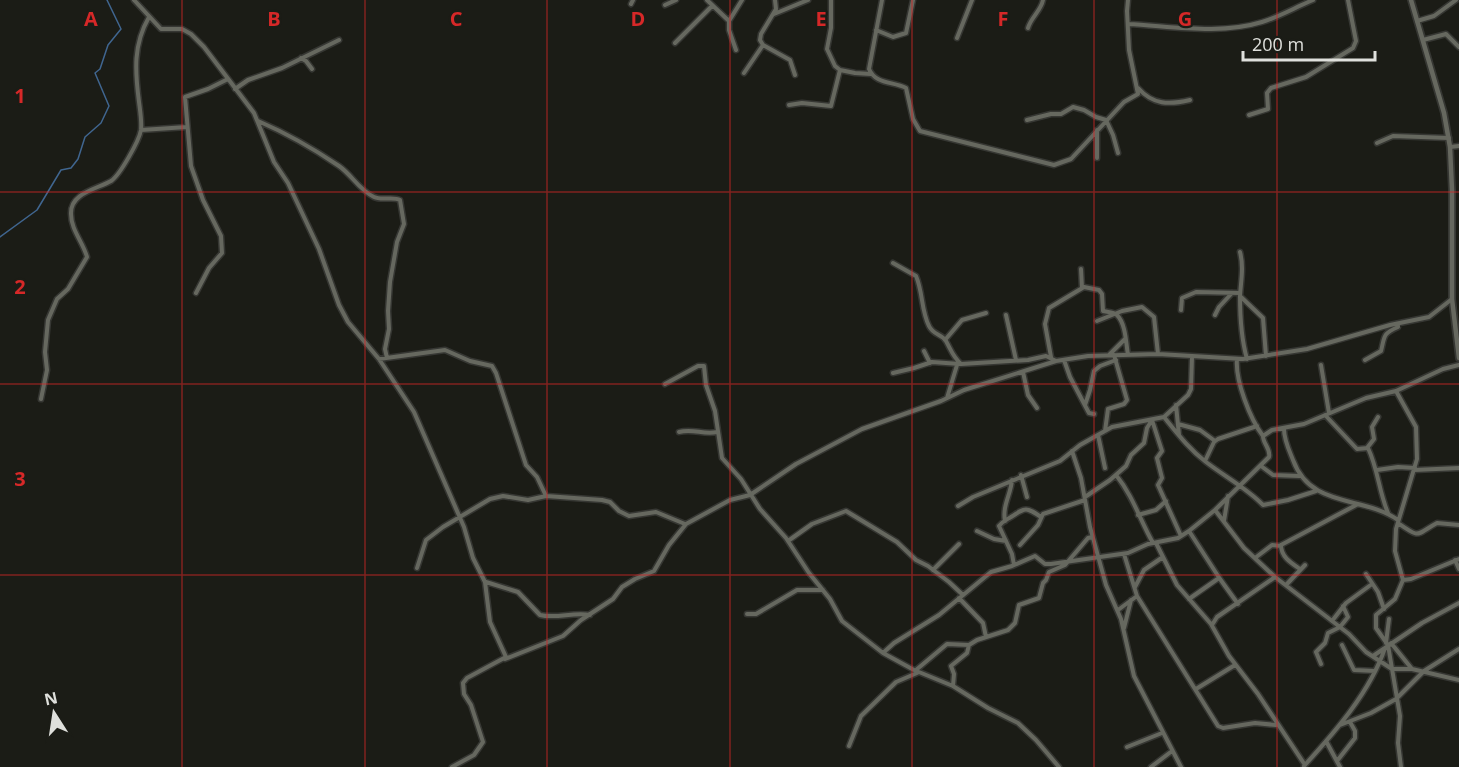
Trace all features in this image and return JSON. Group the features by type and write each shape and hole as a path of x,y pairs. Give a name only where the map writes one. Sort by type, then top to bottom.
{"street":[{"path":"134,0 161,29 182,29 204,47 258,121 274,162 288,183 319,249 339,306 348,322 379,359 414,412 460,518 473,558 485,582 490,622 506,659"},
{"path":"664,5 676,0"},
{"path":"707,0 729,21"},
{"path":"736,50 729,30 729,21 742,0"},
{"path":"775,0 776,9 761,34 760,40 763,45 787,57 795,75"},
{"path":"773,15 808,0"},
{"path":"831,0 831,28 827,49 836,68 858,74 871,74"},
{"path":"882,0 868,66 871,74 879,80 906,88 913,118 922,131 1050,164 1062,163 1071,159 1127,99 1137,95 1138,88 1129,50 1128,0"},
{"path":"876,30 893,37 906,33 913,0"},
{"path":"957,38 972,0"},
{"path":"1028,28 1030,21 1041,8 1043,0"},
{"path":"1128,24 1194,29 1242,26 1267,21 1312,0"},
{"path":"1249,115 1268,110 1268,93 1271,88 1306,77 1353,48 1356,40 1348,0"},
{"path":"1411,0 1444,113 1449,138 1452,173 1452,299 1459,358"},
{"path":"1417,21 1434,16 1456,0"},
{"path":"675,43 711,6"},
{"path":"41,399 46,370 48,320 57,299 68,289 87,257 72,224 71,210 78,197 112,179 132,151 141,130 135,60 139,41 149,17"},
{"path":"1423,40 1446,34 1459,47"},
{"path":"235,89 248,80 282,68 339,40"},
{"path":"744,73 763,45"},
{"path":"300,58 305,59 312,69"},
{"path":"789,105 802,103 831,106 840,70"},
{"path":"196,293 209,268 222,253 221,236 203,200 191,165 184,97 228,79"},
{"path":"1138,88 1147,98 1159,102 1190,100"},
{"path":"1027,120 1061,114 1073,107 1106,120 1118,153"},
{"path":"258,121 297,140 340,167 368,193 379,199 398,198 400,200 404,224 397,242 390,282 389,329 385,349 387,358"},
{"path":"141,130 187,127"},
{"path":"1097,130 1097,158"},
{"path":"1377,143 1393,136 1449,138"},
{"path":"1450,147 1459,146"},
{"path":"1452,173 1459,172"},
{"path":"1451,246 1459,243"},
{"path":"1240,252 1243,265 1240,295 1242,338 1247,359"},
{"path":"893,263 916,276 929,326 935,334 945,340 952,356 959,364"},
{"path":"1081,269 1082,288"},
{"path":"1056,361 1051,357 1045,324 1048,308 1082,288 1099,290 1102,294 1103,311 1115,314 1121,323 1128,355"},
{"path":"1181,310 1182,298 1190,293 1240,295 1263,318 1266,356"},
{"path":"1215,315 1232,293"},
{"path":"452,767 474,755 483,742 471,705 464,693 463,683 467,678 506,659 560,638 613,599 622,587 654,571 669,545 686,524 730,501 750,495 796,464 848,436 972,387 1056,361 1158,354 1247,359 1323,346 1429,317 1452,299"},
{"path":"1096,321 1139,307 1153,314 1158,338 1158,354"},
{"path":"945,340 962,320 986,313"},
{"path":"1006,315 1016,360"},
{"path":"1365,360 1381,351 1384,336 1398,327 1398,324"},
{"path":"1084,406 1094,370 1113,357 1125,339"},
{"path":"379,359 445,350 470,361 492,366 526,465 537,477 546,496"},
{"path":"924,351 930,363"},
{"path":"893,373 930,363 972,365 1051,357"},
{"path":"1105,431 1108,409 1124,404 1127,400 1113,357"},
{"path":"958,506 973,496 1060,460 1105,431 1120,425 1164,417 1188,395 1191,388 1192,357"},
{"path":"883,653 894,643 939,615 991,572 1035,556 1045,564 1124,554 1181,536 1215,510 1270,455 1246,402 1237,372 1237,359"},
{"path":"1064,360 1084,406 1094,414"},
{"path":"947,398 959,364"},
{"path":"1321,365 1327,414 1342,435 1357,449 1367,448 1374,439 1372,427 1378,417"},
{"path":"1263,436 1268,432 1304,424 1366,398 1396,391 1443,369 1459,365"},
{"path":"665,384 698,366 704,366 706,385 715,411 721,456 744,482 750,495 824,590 842,621 883,653 953,686 988,708 1018,723 1059,767"},
{"path":"1023,372 1028,395 1037,408"},
{"path":"1396,391 1416,430 1417,459 1398,521 1395,550 1403,580 1395,599 1376,615 1375,624 1387,645 1412,669"},
{"path":"1176,405 1180,436"},
{"path":"1164,417 1190,448 1238,486 1257,497 1264,505 1316,491"},
{"path":"1020,545 1038,525 1041,517 1048,512 1085,499 1126,466 1131,455 1143,445 1147,428 1152,420"},
{"path":"1152,420 1162,451 1157,458 1162,478 1158,485 1181,536"},
{"path":"1178,424 1200,430 1215,441"},
{"path":"1205,461 1215,441 1236,431 1257,426"},
{"path":"1284,429 1286,442 1300,476 1316,491 1389,514 1411,532 1418,534 1437,523 1459,525"},
{"path":"679,432 689,430 705,434 717,432"},
{"path":"1098,435 1105,468"},
{"path":"1367,448 1377,470 1383,500 1389,514"},
{"path":"1072,451 1081,478 1092,537 1106,585 1124,629 1134,676 1181,767"},
{"path":"1261,466 1273,475 1300,476"},
{"path":"1377,470 1398,467 1459,468"},
{"path":"1022,475 1027,497"},
{"path":"1116,475 1135,502 1138,515 1163,557 1173,580 1212,626 1235,665 1258,694 1304,766 1338,726 1376,671 1387,645"},
{"path":"1005,521 1003,511 1011,490 1012,480"},
{"path":"417,568 426,540 443,527 498,497 528,500 546,496 602,500 610,502 619,511 629,516 656,512 686,524"},
{"path":"1224,522 1228,496"},
{"path":"1138,515 1156,510 1166,501"},
{"path":"1255,558 1272,545 1281,546 1304,531 1319,526 1358,504"},
{"path":"1014,565 1013,556 999,527 1024,509 1031,510 1041,517"},
{"path":"1215,510 1234,537 1275,577 1340,627 1380,662 1392,669 1412,669 1459,680"},
{"path":"788,542 812,524 846,511 893,540 916,560 933,570 961,597 983,623 986,637"},
{"path":"976,531 994,539 1006,541"},
{"path":"1189,531 1238,604"},
{"path":"849,746 861,716 896,682 917,671 945,646 969,645 1010,628 1015,623 1019,604 1029,600 1038,600 1049,572 1063,566 1088,538 1092,537"},
{"path":"933,570 959,544"},
{"path":"1281,546 1287,561 1300,569"},
{"path":"1124,554 1137,596 1221,728 1262,722 1278,725"},
{"path":"1134,588 1144,570 1163,557"},
{"path":"1403,580 1412,579 1457,559 1459,569"},
{"path":"1286,585 1305,565"},
{"path":"1366,574 1384,609"},
{"path":"1212,626 1218,617 1275,577"},
{"path":"1189,599 1219,578"},
{"path":"485,582 518,592 540,615 576,613 590,615"},
{"path":"1332,621 1343,606 1372,584"},
{"path":"747,614 756,614 797,590 824,590"},
{"path":"1118,610 1137,596"},
{"path":"1124,629 1131,600"},
{"path":"1373,656 1387,645 1459,603"},
{"path":"1321,664 1316,652 1325,643 1328,633 1340,627 1348,615 1343,606"},
{"path":"1389,619 1387,645 1400,722 1398,743 1401,767"},
{"path":"953,686 954,674 951,666 967,653 969,645"},
{"path":"1342,645 1354,670 1376,671"},
{"path":"1338,726 1396,699 1424,671 1459,649"},
{"path":"1196,689 1235,665"},
{"path":"1337,761 1355,738 1350,722"},
{"path":"1127,747 1162,733"},
{"path":"1326,741 1340,767"},
{"path":"1151,767 1172,752"}],"waterway":[{"path":"0,237 37,210 61,170 71,168 78,159 85,137 101,123 109,106 95,73 100,69 108,45 121,29 107,0"}]}
